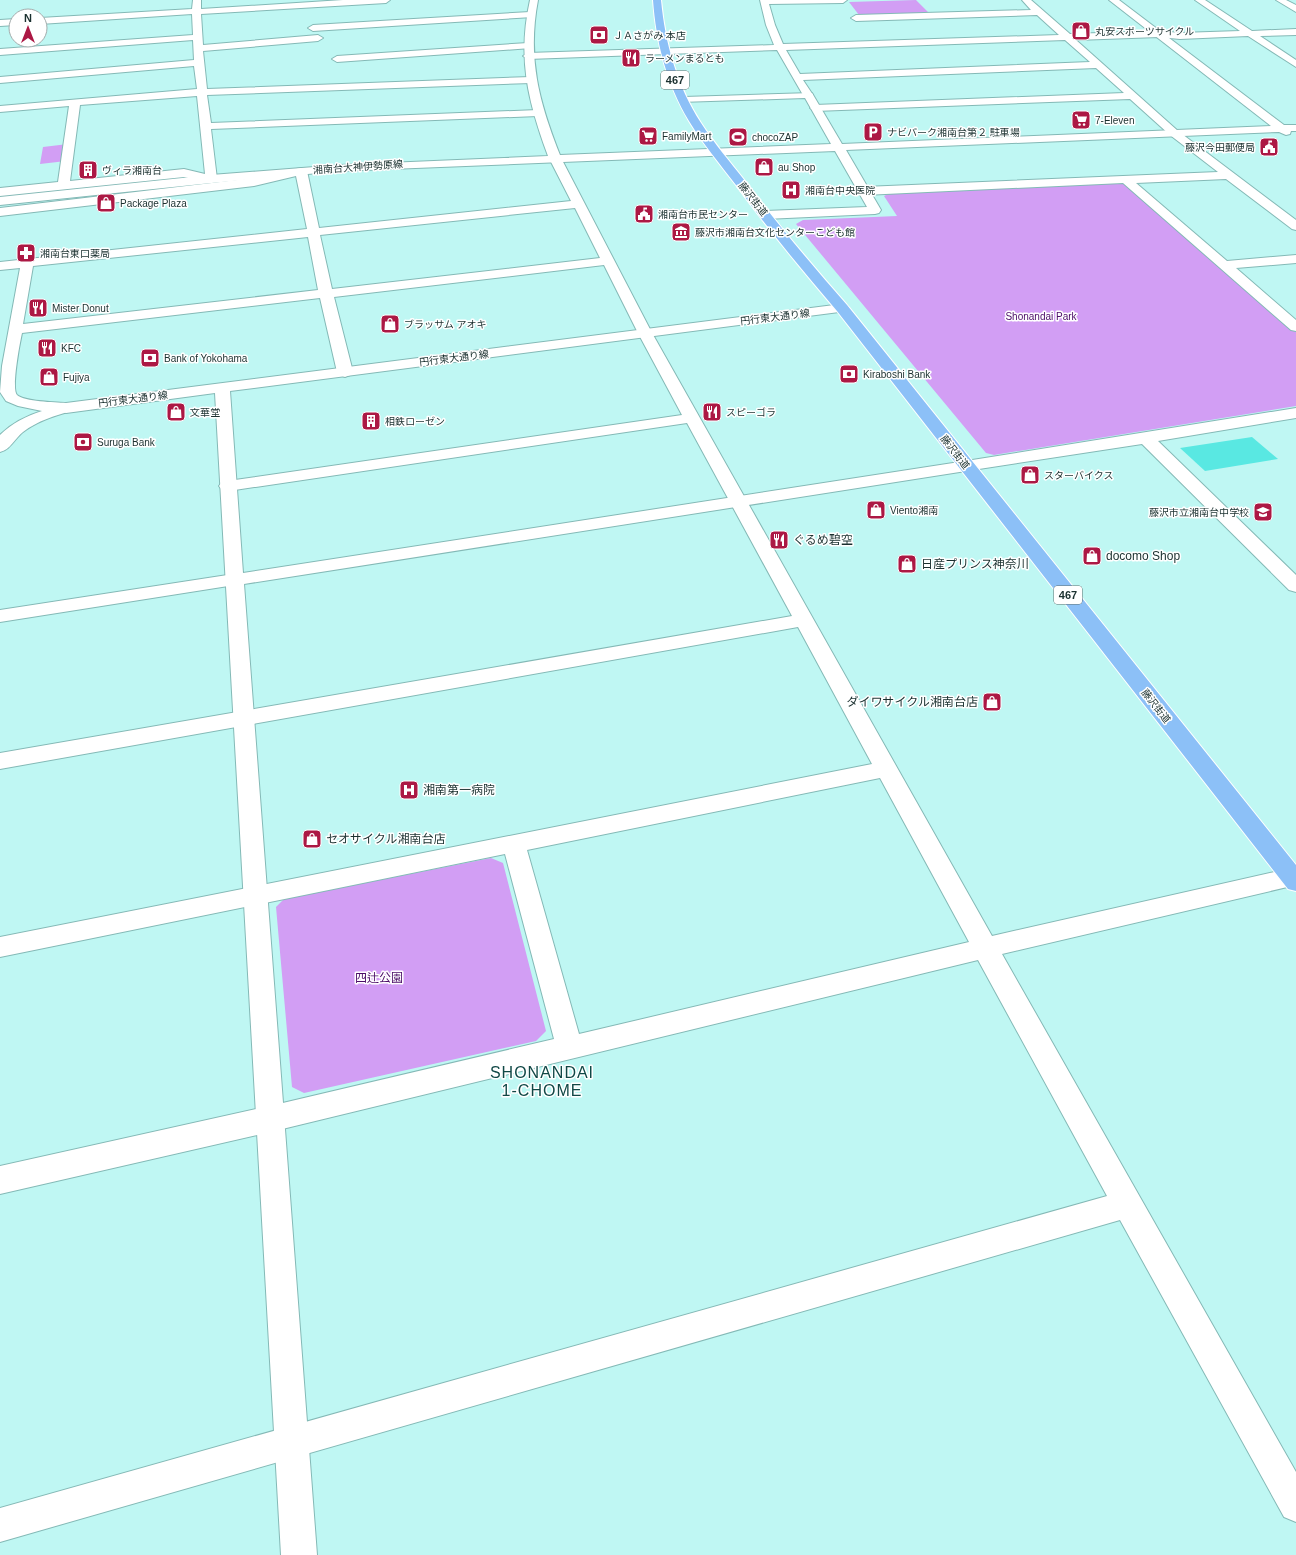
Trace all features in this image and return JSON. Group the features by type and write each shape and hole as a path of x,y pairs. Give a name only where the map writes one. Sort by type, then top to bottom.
{"highway":[{"name":"藤沢街道","path":"658,0 658,23 670,71 690,114 716,152 765,215 842,308 1295,879"}],"street":[{"path":"0,192 184,173 211,179 199,63 199,42 196,11 197,0"},
{"path":"48,20 386,0"},
{"path":"534,0 530,15 528,51 531,80 538,113 555,158 578,204 645,333 1127,1204 1296,1505"},
{"path":"1026,0 1174,133 1296,226"},
{"path":"1114,0 1296,139"},
{"path":"1199,0 1293,60"},
{"path":"765,215 875,210 780,48 769,22 764,1 937,15 1039,12"},
{"path":"1283,2 1296,3"},
{"path":"1283,2 1296,10"},
{"path":"928,4 937,15"},
{"path":"0,52 199,42 320,40 298,6"},
{"path":"848,8 877,44"},
{"path":"309,22 530,15"},
{"path":"346,68 334,56 528,51 665,52 1158,34 1180,36 1296,27"},
{"path":"1247,31 1296,32"},
{"path":"0,80 199,63"},
{"path":"797,77 1099,65"},
{"path":"356,77 366,87"},
{"path":"0,109 203,92 531,80"},
{"path":"684,100 808,95"},
{"path":"815,108 1132,96"},
{"path":"62,186 75,103"},
{"path":"206,126 538,113"},
{"name":"湘南台大神伊勢原線","path":"0,201 188,185 211,179 409,164 1296,128"},
{"path":"0,212 188,185 254,182 301,171 326,294 346,372"},
{"path":"864,191 1228,175"},
{"path":"1125,179 1296,327"},
{"path":"0,266 578,204"},
{"path":"1224,265 1296,259"},
{"path":"16,329 607,261"},
{"path":"28,263 16,329 5,367 7,391 11,398 24,403 66,408"},
{"name":"円行東大通り線","path":"66,408 842,308"},
{"path":"222,388 299,1555"},
{"path":"0,447 6,438 23,424 30,420 66,408"},
{"path":"0,616 739,502 1296,413"},
{"path":"228,486 692,418"},
{"path":"1146,438 1296,586"},
{"path":"0,761 804,620"},
{"path":"0,947 886,769"},
{"path":"514,843 568,1048"},
{"path":"0,1180 270,1119 986,948 1295,879"},
{"path":"0,1525 1127,1204"}],"green space":[{"path":"916,0 929,13 859,15 849,2"},
{"path":"68,144 66,161 40,164 43,147"},
{"name":"Shonandai Park","path":"1119,183 1127,185 1296,332 1296,406 994,455 986,453 796,224 803,220 897,216 884,196 890,193"},
{"name":"四辻公園","path":"491,858 503,863 546,1031 536,1041 304,1093 292,1087 276,907 284,899"}],"water":[{"path":"1252,437 1278,459 1205,471 1180,448"}],"place":[{"name":"丸安スポーツサイクル","path":"1081,31"},
{"name":"ＪＡさがみ 本店","path":"599,35"},
{"name":"ラーメンまるとも","path":"631,58"},
{"name":"7-Eleven","path":"1081,120"},
{"name":"ナビパーク湘南台第２ 駐車場","path":"873,132"},
{"name":"FamilyMart","path":"648,136"},
{"name":"chocoZAP","path":"738,137"},
{"name":"藤沢今田郵便局","path":"1269,147"},
{"name":"au Shop","path":"764,167"},
{"name":"ヴィラ湘南台","path":"88,170"},
{"name":"湘南台中央医院","path":"791,190"},
{"name":"Package Plaza","path":"106,203"},
{"name":"湘南台市民センター","path":"644,214"},
{"name":"藤沢市湘南台文化センターこども館","path":"681,232"},
{"name":"湘南台東口薬局","path":"26,253"},
{"name":"Mister Donut","path":"38,308"},
{"name":"ブラッサム アオキ","path":"390,324"},
{"name":"KFC","path":"47,348"},
{"name":"Bank of Yokohama","path":"150,358"},
{"name":"Kiraboshi Bank","path":"849,374"},
{"name":"Fujiya","path":"49,377"},
{"name":"文華堂","path":"176,412"},
{"name":"スピーゴラ","path":"712,412"},
{"name":"相鉄ローゼン","path":"371,421"},
{"name":"Suruga Bank","path":"83,442"},
{"name":"スターバイクス","path":"1030,475"},
{"name":"Viento湘南","path":"876,510"},
{"name":"藤沢市立湘南台中学校","path":"1263,512"},
{"name":"ぐるめ碧空","path":"779,540"},
{"name":"docomo Shop","path":"1092,556"},
{"name":"日産プリンス神奈川","path":"907,564"},
{"name":"ダイワサイクル湘南台店","path":"992,702"},
{"name":"湘南第一病院","path":"409,790"},
{"name":"セオサイクル湘南台店","path":"312,839"}],"district":[{"name":"SHONANDAI 1-CHOME","path":"542,1081"}]}
